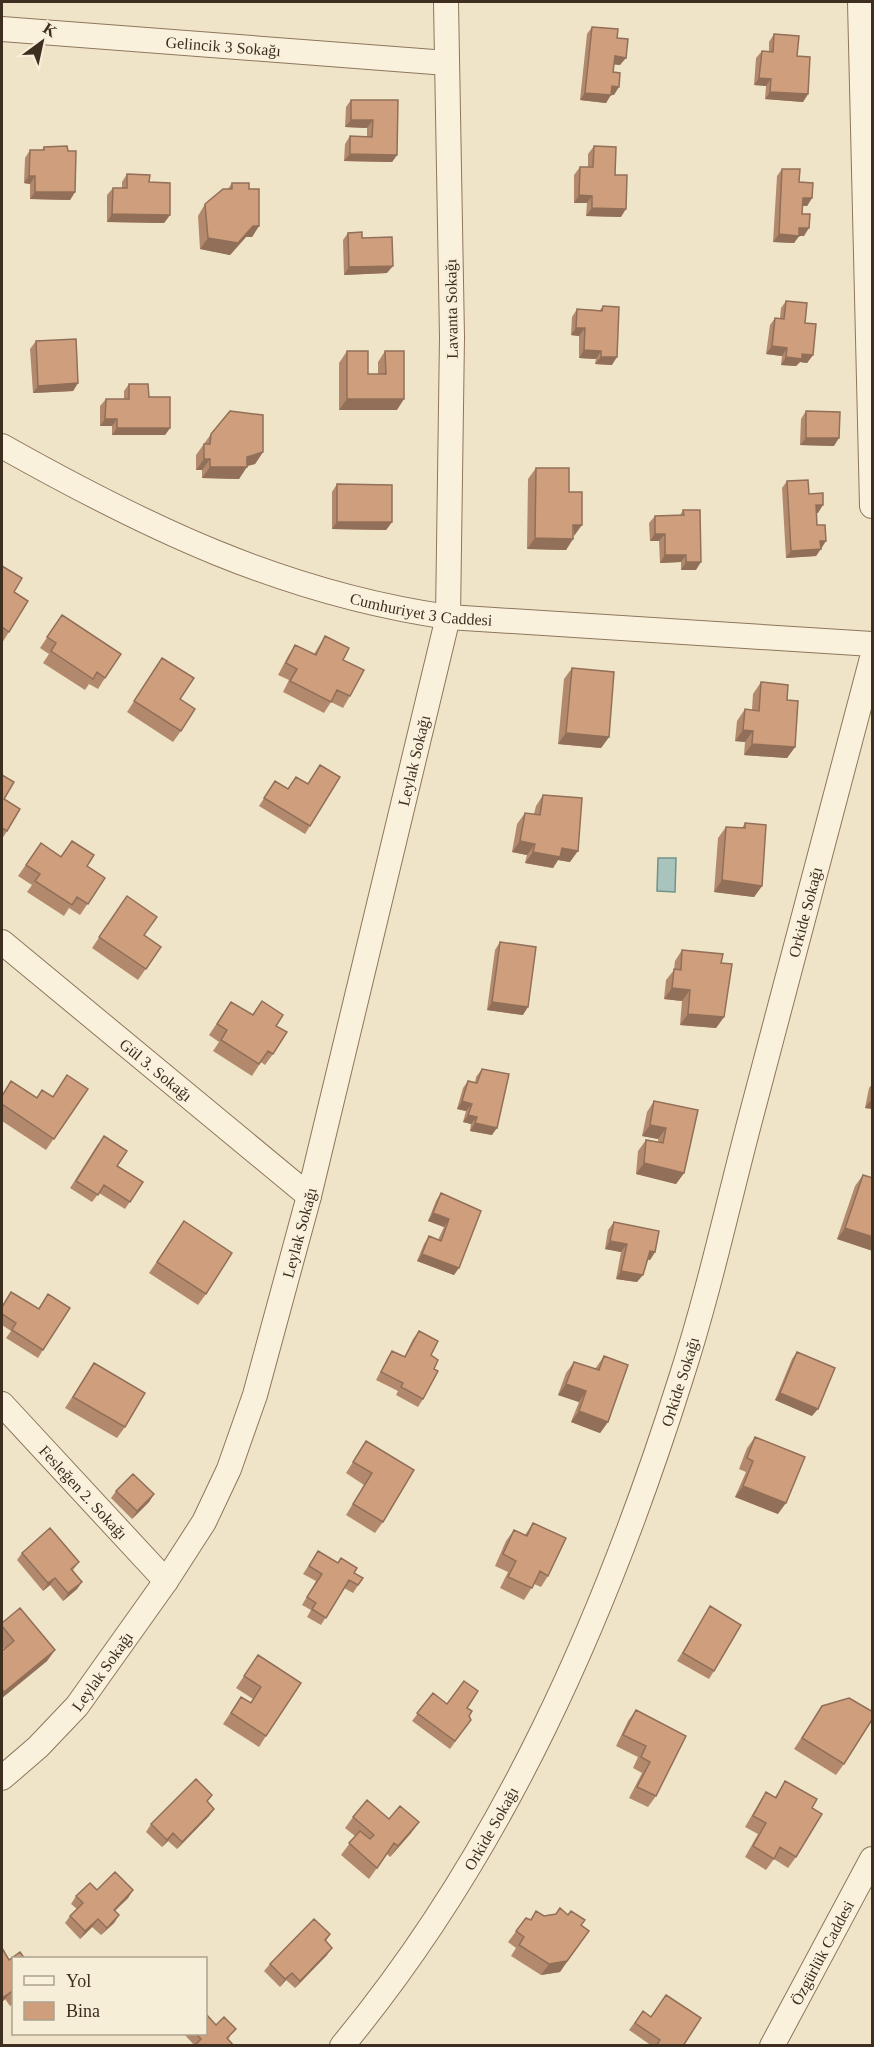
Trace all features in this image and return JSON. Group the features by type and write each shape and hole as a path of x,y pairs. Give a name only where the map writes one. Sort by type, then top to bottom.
{"street":[{"name":"Lavanta Sokağı","path":"446,2 452,337 448,617"},
{"path":"860,2 873,506"},
{"name":"Gelincik 3 Sokağı","path":"2,29 447,63"},
{"name":"Cumhuriyet 3 Caddesi","path":"2,446 84,493 199,548 258,571 387,608 448,617 873,644"},
{"name":"Leylak Sokağı","path":"2,1778 38,1747 77,1706 166,1581 204,1522 229,1469 255,1395 309,1196 448,617"},
{"name":"Orkide Sokağı","path":"342,2046 384,1995 429,1931 472,1859 517,1780 574,1667 612,1575 682,1376 873,658"},
{"name":"Gül 3. Sokağı","path":"2,942 309,1196"},
{"name":"Fesleğen 2. Sokağı","path":"2,1404 166,1581"},
{"name":"Özgürlük Caddesi","path":"772,2046 873,1859"}],"water":[{"path":"658,858 676,858 675,892 657,891"}],"building":[{"path":"592,27 618,29 617,38 628,39 626,58 615,56 613,72 620,73 619,87 612,86 611,95 585,93"},
{"path":"774,34 799,36 797,56 810,57 808,94 770,92 771,79 759,78 762,51 773,52"},
{"path":"351,100 398,100 397,155 350,154 350,136 372,137 373,120 351,120"},
{"path":"67,146 68,151 76,151 75,192 35,192 35,176 29,176 30,150"},
{"path":"594,146 616,147 615,175 627,175 626,209 592,208 592,196 579,195 580,167 593,167"},
{"path":"782,169 800,169 799,182 813,183 812,198 803,198 802,214 810,214 809,228 799,228 799,236 779,234"},
{"path":"127,174 150,175 149,182 170,183 170,215 112,214 113,188 127,188"},
{"path":"232,183 249,183 249,189 259,189 259,226 253,226 238,243 208,238 205,204 223,189 232,189"},
{"path":"362,232 362,238 392,237 393,266 349,267 348,233"},
{"path":"786,301 807,303 805,323 816,324 813,355 802,354 802,359 786,357 787,348 772,346 775,318 784,319"},
{"path":"603,306 619,307 617,357 601,357 601,351 584,350 585,328 576,328 577,309 602,311"},
{"path":"76,339 78,383 38,386 36,341"},
{"path":"347,351 368,351 368,374 386,374 385,351 404,351 404,399 347,399"},
{"path":"129,384 148,384 149,397 170,397 170,428 117,428 117,419 105,419 106,399 129,399"},
{"path":"230,411 263,415 263,452 247,457 247,467 210,467 210,459 204,459 204,444 210,444 211,434"},
{"path":"806,411 840,412 839,438 806,438"},
{"path":"536,468 569,468 569,492 582,492 582,525 573,525 573,539 535,538"},
{"path":"808,480 809,494 823,493 823,505 816,505 817,525 825,525 826,541 820,541 821,549 791,551 787,481"},
{"path":"337,484 392,485 392,522 337,522"},
{"path":"683,510 700,510 701,562 686,562 686,555 665,555 665,534 655,534 655,516 684,515"},
{"path":"2,566 22,578 14,592 28,601 9,632 2,627"},
{"path":"62,615 121,654 105,678 97,672 93,679 51,651 56,643 47,637"},
{"path":"325,636 349,648 343,660 364,670 350,696 337,690 331,702 290,681 297,669 286,663 295,645 316,655"},
{"path":"162,658 194,678 180,699 195,709 181,731 134,701"},
{"path":"572,668 614,672 609,737 566,733"},
{"path":"761,682 788,685 787,700 798,701 795,747 752,744 753,731 743,730 745,709 759,711"},
{"path":"320,765 340,777 310,826 264,798 275,781 288,789 296,777 308,784"},
{"path":"2,775 14,782 4,799 20,809 7,831 2,828"},
{"path":"543,795 582,798 578,851 562,848 560,857 533,852 535,844 520,841 525,813 540,815"},
{"path":"745,823 766,825 762,886 722,880 726,827 745,828"},
{"path":"72,841 94,855 87,866 105,878 88,904 77,897 72,905 35,881 40,874 26,865 41,843 61,857"},
{"path":"127,896 157,917 144,935 161,947 146,969 99,937"},
{"path":"500,942 536,947 528,1007 492,1002"},
{"path":"682,950 723,954 721,963 732,964 724,1017 688,1014 690,990 672,988 674,969 681,970"},
{"path":"262,1001 283,1015 276,1026 287,1032 273,1054 268,1051 259,1064 221,1040 227,1030 217,1024 231,1002 253,1015"},
{"path":"482,1069 509,1074 497,1128 475,1123 477,1117 468,1115 472,1104 462,1101 468,1081 477,1083"},
{"path":"67,1075 88,1089 54,1139 2,1104 2,1096 11,1081 37,1098 42,1090 53,1097"},
{"path":"654,1101 698,1110 684,1173 644,1163 646,1140 663,1143 666,1128 650,1125"},
{"path":"104,1136 127,1151 117,1166 143,1182 130,1202 104,1185 98,1195 76,1181"},
{"path":"863,1175 873,1178 873,1237 845,1228"},
{"path":"441,1193 481,1211 459,1268 422,1254 429,1236 441,1241 449,1219 433,1213"},
{"path":"184,1221 232,1253 206,1294 157,1262"},
{"path":"614,1222 659,1231 655,1252 650,1251 643,1275 621,1271 627,1244 610,1241"},
{"path":"11,1292 39,1309 48,1294 70,1308 43,1350 12,1330 16,1323 2,1314 2,1307"},
{"path":"419,1331 438,1341 431,1355 438,1360 434,1369 438,1371 423,1399 401,1387 403,1383 381,1372 392,1351 405,1357"},
{"path":"797,1352 835,1368 818,1409 780,1393"},
{"path":"604,1356 628,1365 608,1422 579,1411 586,1391 566,1384 574,1362 599,1370"},
{"path":"94,1363 145,1393 125,1427 73,1397"},
{"path":"755,1437 805,1457 786,1503 743,1486 753,1461 747,1458"},
{"path":"366,1441 414,1470 383,1522 353,1504 372,1473 353,1462"},
{"path":"133,1474 154,1494 137,1511 116,1491"},
{"path":"533,1523 566,1538 548,1576 540,1571 532,1588 508,1577 516,1561 503,1554 514,1530 527,1536"},
{"path":"50,1528 79,1562 71,1569 82,1582 68,1593 55,1578 48,1583 22,1553"},
{"path":"318,1551 338,1563 341,1558 357,1568 354,1573 363,1578 358,1585 349,1580 326,1618 312,1609 316,1603 307,1597 322,1574 309,1566"},
{"path":"710,1606 741,1625 714,1671 683,1653"},
{"path":"20,1608 55,1650 4,1692 2,1689 2,1651 14,1641 2,1623"},
{"path":"258,1655 301,1683 266,1736 231,1713 241,1697 251,1703 261,1687 244,1676"},
{"path":"464,1681 478,1691 467,1708 472,1711 469,1716 471,1720 455,1741 417,1713 433,1693 447,1704"},
{"path":"849,1698 873,1712 873,1718 844,1764 802,1738 822,1706"},
{"path":"636,1710 686,1736 656,1796 637,1787 650,1762 641,1757 646,1746 623,1735"},
{"path":"196,1779 212,1795 207,1801 214,1809 182,1842 173,1833 167,1840 151,1824"},
{"path":"785,1781 817,1799 812,1808 822,1814 796,1857 780,1847 774,1859 753,1846 766,1823 753,1816 766,1792 776,1798"},
{"path":"367,1800 389,1819 400,1806 419,1822 398,1846 394,1843 377,1868 349,1843 360,1831 370,1839 374,1835 353,1817"},
{"path":"115,1872 133,1890 114,1910 119,1915 107,1928 98,1919 85,1931 70,1916 83,1903 76,1896 90,1883 97,1890"},
{"path":"560,1908 568,1915 571,1911 585,1920 581,1925 589,1931 567,1961 549,1964 519,1945 524,1937 516,1931 526,1918 531,1920 536,1911 544,1916 556,1914"},
{"path":"314,1919 330,1934 325,1940 332,1948 300,1981 292,1973 285,1979 270,1964"},
{"path":"2,1948 9,1960 12,1958 12,1993 2,1998"},
{"path":"20,1952 24,1957 13,1957"},
{"path":"666,1995 701,2018 683,2046 656,2046 660,2040 635,2023 643,2011 651,2017"},
{"path":"207,2015 216,2025 224,2017 236,2029 227,2038 234,2046 194,2046 201,2039 197,2035 207,2035"}]}
